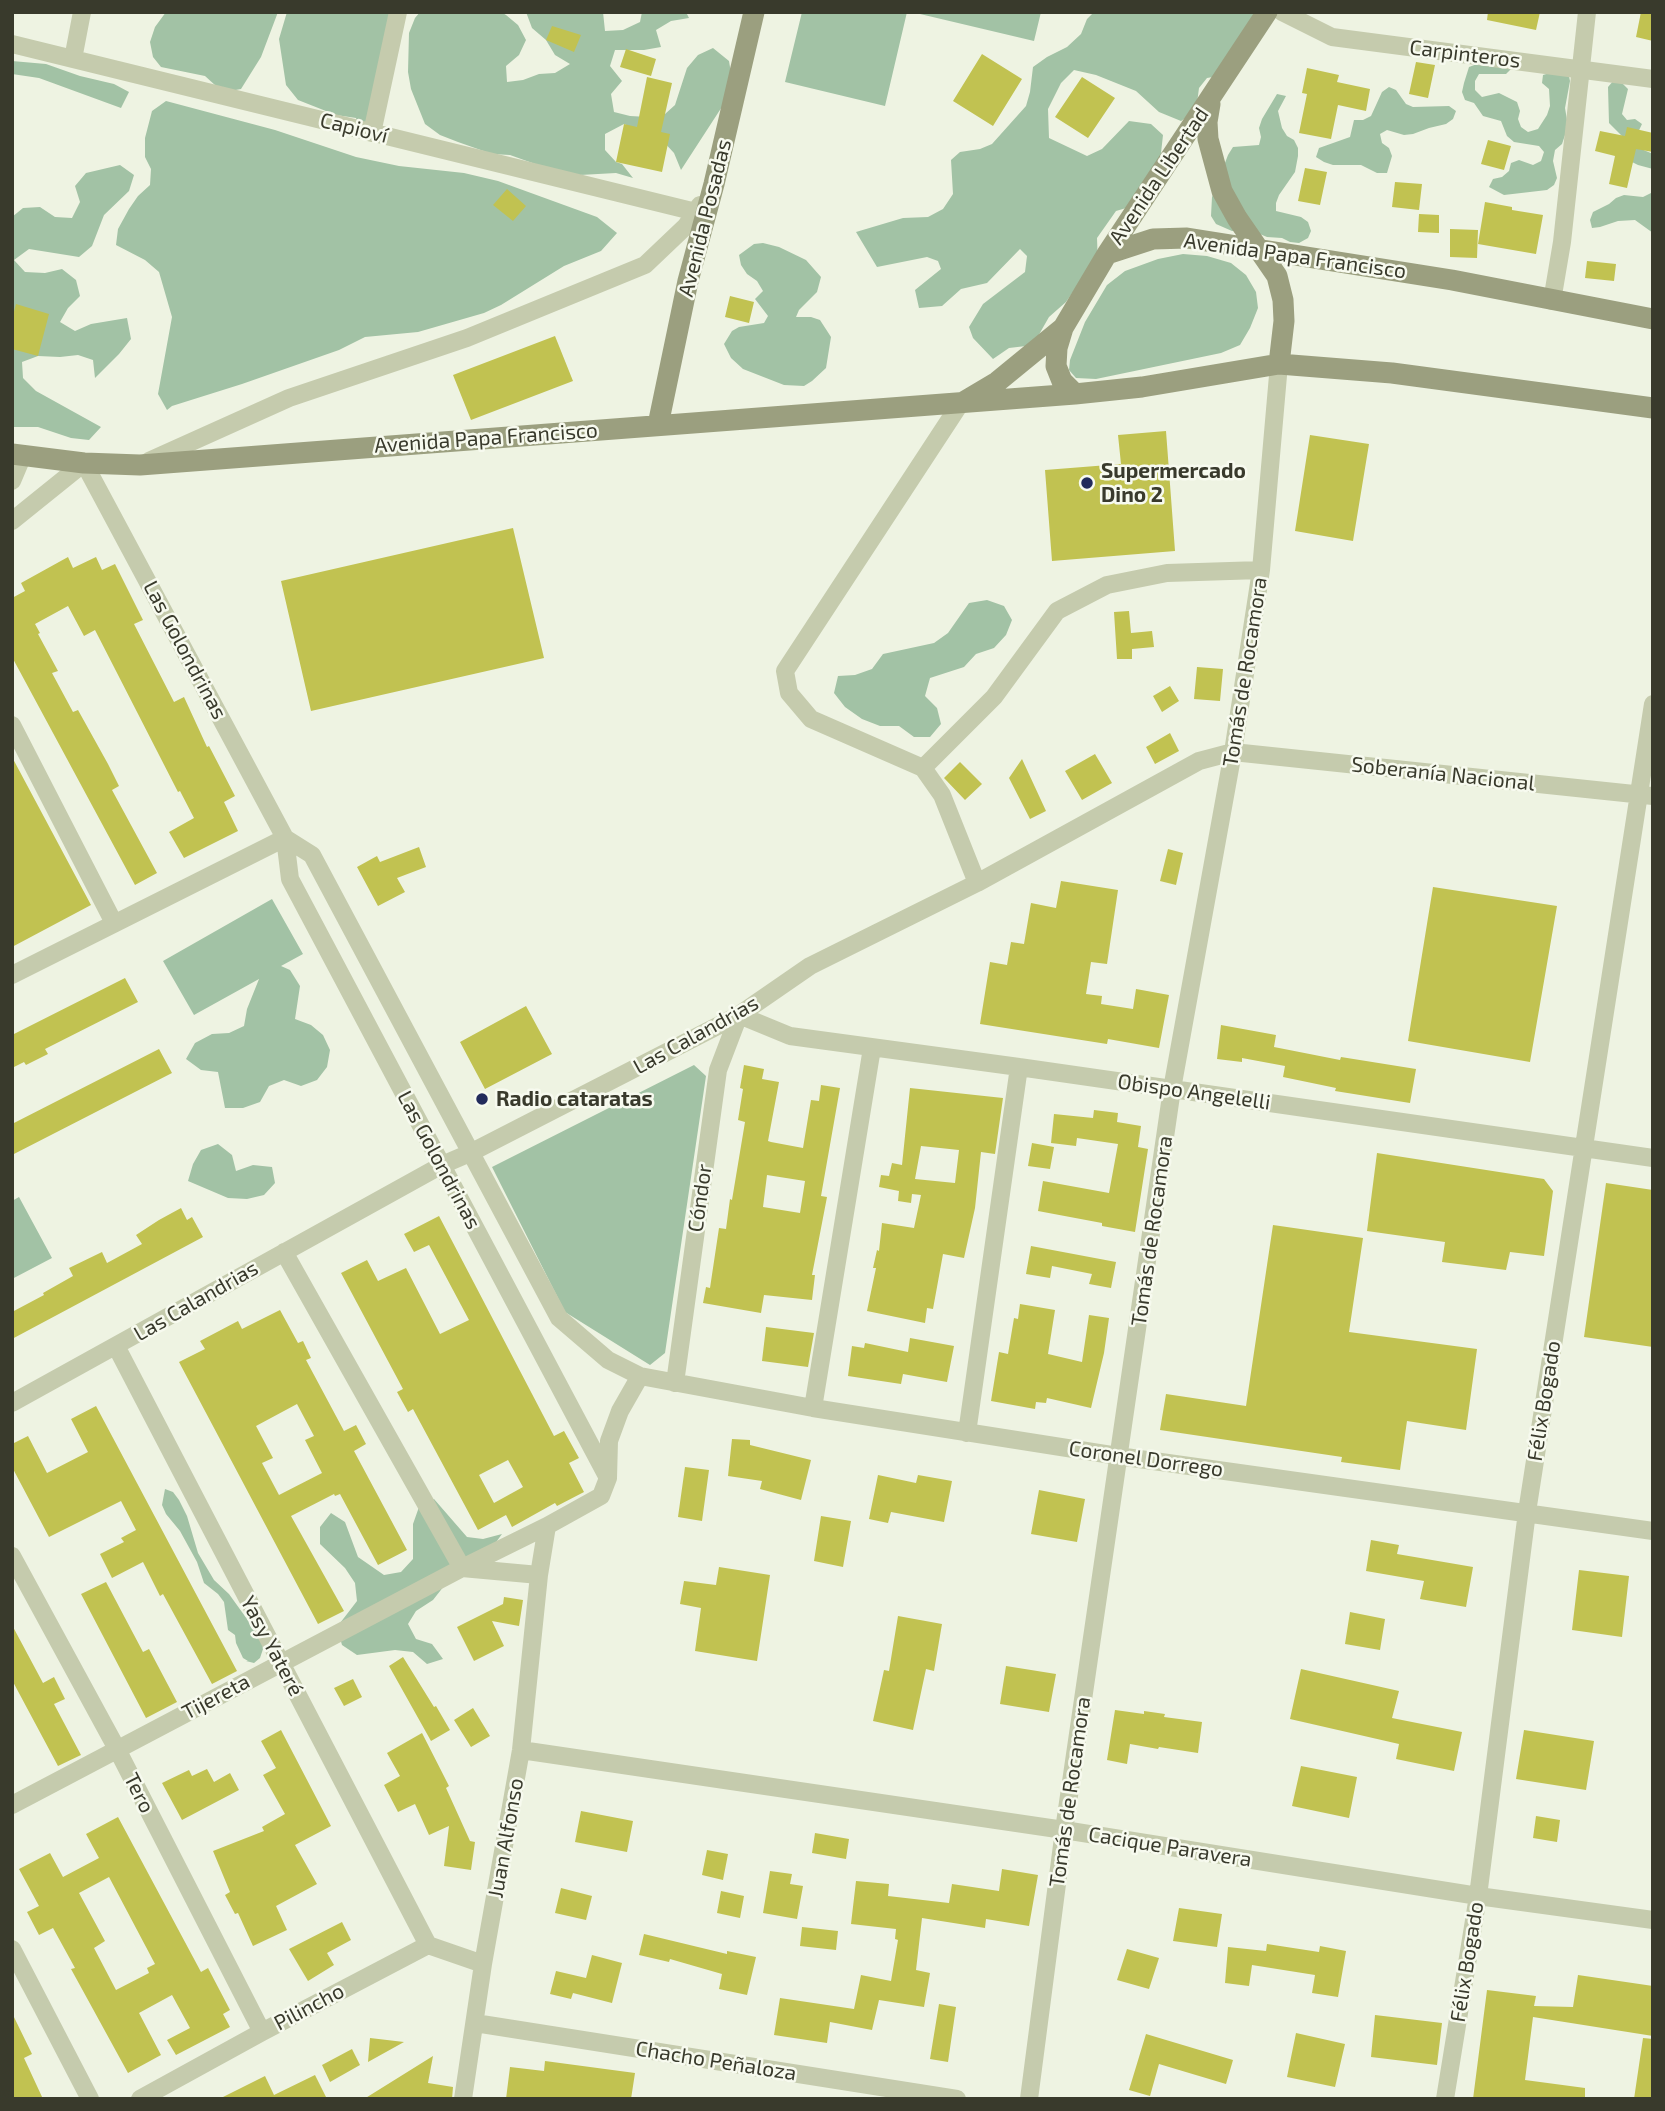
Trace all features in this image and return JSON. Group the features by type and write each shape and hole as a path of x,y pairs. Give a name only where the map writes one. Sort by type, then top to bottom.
{"main road":[{"name":"Avenida Posadas","path":"658,425 688,281 714,184 754,12"},
{"name":"Avenida Libertad","path":"1107,254 1267,12"},
{"name":"Avenida Libertad","path":"1211,99 1207,121 1208,139 1222,191 1277,276 1283,300 1284,321 1279,365"},
{"name":"Avenida Papa Francisco","path":"960,404 997,382 1063,328 1107,254 1153,239 1186,238 1258,248 1452,280 1653,319"},
{"path":"1063,328 1056,348 1056,366 1062,381 1075,394"},
{"name":"Avenida Papa Francisco","path":"18,455 84,463 140,465 1075,394 1142,387 1279,365 1392,373 1653,408"}],"street":[{"path":"73,59 82,12"},
{"path":"372,133 398,12"},
{"name":"Carpinteros","path":"1282,12 1332,37 1653,79"},
{"path":"1552,301 1562,242 1587,12"},
{"name":"Capioví","path":"12,44 696,212"},
{"path":"140,465 289,398 467,338 645,265 686,226 714,184"},
{"name":"Tomás de Rocamora","path":"1028,2099 1064,1830 1172,1090 1233,752 1261,570 1279,365"},
{"path":"960,404 785,671 789,694 811,719 923,768 942,795 977,883"},
{"path":"12,481 18,455"},
{"path":"12,521 84,463"},
{"name":"Las Golondrinas","path":"84,463 285,838 290,879 608,1478"},
{"path":"923,768 994,696 1056,611 1107,585 1167,573 1261,570"},
{"name":"Félix Bogado","path":"1445,2099 1478,1896 1527,1512 1583,1147 1646,795 1653,704"},
{"path":"12,724 114,923"},
{"name":"Soberanía Nacional","path":"1233,752 1646,795"},
{"name":"Las Calandrias","path":"12,1403 442,1166 739,1015 810,967 977,883 1199,761 1233,752"},
{"path":"12,975 285,838"},
{"name":"Las Golondrinas","path":"285,838 312,855 559,1318 608,1360 640,1376"},
{"name":"Obispo Angelelli","path":"739,1015 790,1036 1653,1158"},
{"name":"Cóndor","path":"675,1383 718,1070 739,1015"},
{"path":"813,1408 872,1048"},
{"path":"967,1433 1019,1067"},
{"path":"284,1252 462,1568 539,1575"},
{"name":"Yasy Yateré","path":"116,1346 428,1945"},
{"path":"608,1478 609,1441 620,1410 640,1376"},
{"name":"Coronel Dorrego","path":"640,1376 967,1433 1653,1531"},
{"name":"Tijereta","path":"12,1805 281,1662 547,1526 601,1496 608,1478"},
{"name":"Juan Alfonso","path":"463,2099 483,1964 521,1750 539,1575 547,1526"},
{"name":"Tero","path":"12,1556 117,1749 262,2032"},
{"name":"Cacique Paravera","path":"521,1750 1064,1830 1478,1896 1653,1920"},
{"path":"428,1945 483,1964"},
{"name":"Pilincho","path":"140,2099 428,1945"},
{"path":"12,1949 90,2099"},
{"name":"Chacho Peñaloza","path":"475,2022 957,2099"}],"green space":[{"path":"166,12 278,12 261,57 241,89 230,91 216,86 205,76 161,67 153,57 150,42 155,27"},
{"path":"287,12 390,12 366,124 358,125 356,118 336,115 298,100 286,85 279,39"},
{"path":"420,12 501,12 506,15 518,25 526,40 519,55 506,66 507,82 555,73 570,64 555,55 546,40 532,28 526,12 603,12 605,31 623,30 640,22 642,12 686,12 689,18 671,21 656,30 661,47 615,50 610,66 622,81 611,94 614,112 648,117 665,114 675,105 687,68 698,55 713,48 729,61 732,79 729,96 681,170 674,153 661,139 624,124 605,134 605,150 616,162 622,164 633,178 616,173 563,174 510,155 492,154 458,142 440,135 425,124 411,89 408,72 409,33"},
{"path":"802,12 907,12 885,106 785,82"},
{"path":"920,12 1041,12 1034,41"},
{"path":"1094,12 1275,12 1225,75 1207,78 1199,88 1196,111 1181,121 1159,112 1136,91 1096,75 1074,70 1061,83 1048,109 1049,138 1087,156 1102,149 1129,121 1151,124 1163,135 1159,171 1133,206 1116,211 1097,238 1098,266 1049,317 1037,338 1026,346 1009,348 993,359 973,338 969,327 983,304 1025,272 1027,256 1020,249 987,283 961,289 942,306 919,308 915,290 941,269 938,261 927,257 877,267 856,232 903,218 928,217 943,209 953,194 951,160 960,152 992,144 1026,106 1033,67 1067,47 1081,34 1087,19"},
{"path":"12,61 46,64 114,84 129,92 121,108 39,78 12,74"},
{"path":"1477,64 1513,67 1506,74 1479,74 1475,81 1475,90 1482,97 1499,93 1517,102 1520,111 1518,119 1521,127 1528,132 1538,129 1550,106 1549,89 1542,83 1543,75 1560,70 1568,72 1570,81 1565,108 1568,126 1562,144 1555,150 1553,161 1557,178 1554,185 1547,190 1504,195 1489,187 1493,179 1502,177 1509,171 1511,163 1519,160 1533,165 1541,161 1544,152 1539,146 1514,142 1507,136 1501,121 1483,116 1474,103 1465,100 1462,92 1469,67"},
{"path":"1614,80 1628,89 1622,114 1627,120 1635,119 1642,124 1632,145 1653,154 1653,169 1630,161 1622,136 1609,123 1608,87"},
{"path":"1389,87 1396,90 1406,104 1413,107 1449,106 1456,111 1453,119 1446,124 1413,134 1404,135 1387,130 1380,134 1382,143 1389,148 1392,156 1387,173 1377,173 1361,165 1333,165 1316,157 1319,148 1350,137 1354,120 1371,116 1382,92"},
{"path":"1277,94 1286,96 1278,111 1282,128 1298,148 1298,156 1295,172 1279,195 1276,211 1301,217 1308,222 1311,231 1308,238 1299,243 1267,237 1250,230 1232,231 1216,224 1211,216 1212,197 1228,155 1233,147 1259,145 1262,119"},
{"path":"166,101 275,130 356,157 399,166 464,173 498,181 597,217 617,233 601,251 564,266 484,313 418,332 365,337 339,350 172,406 167,410 158,394 172,317 159,272 145,260 116,245 118,229 129,209 150,185 151,169 145,157 145,138 152,111"},
{"path":"120,165 134,175 129,191 104,215 92,246 79,257 29,249 14,260 25,272 45,273 62,269 76,280 80,296 68,308 60,322 75,331 91,324 127,318 131,339 95,378 93,360 78,355 38,356 22,362 23,378 36,391 101,427 89,440 71,438 38,427 12,427 12,217 23,208 40,207 55,217 72,218 80,202 75,186 86,173"},
{"path":"1651,193 1653,233 1635,220 1618,221 1592,228 1590,220 1593,212 1616,198 1624,195 1643,197"},
{"path":"754,244 779,247 806,260 821,277 817,292 799,310 796,317 820,320 831,337 826,368 804,386 784,385 743,369 731,358 724,344 732,331 739,327 764,323 768,316 755,299 763,291 741,265 739,255"},
{"path":"1183,254 1207,256 1231,263 1246,275 1256,292 1258,308 1240,345 1221,353 1096,379 1076,378 1069,370 1070,360 1085,322 1107,285 1125,271 1158,259"},
{"path":"987,600 1004,606 1012,620 1006,635 994,648 976,654 964,667 930,678 925,696 937,708 941,724 930,737 914,737 899,726 880,726 862,719 845,707 834,693 838,676 855,675 872,669 883,654 934,643 948,633 969,603"},
{"path":"272,899 303,954 281,966 290,970 300,986 295,1019 311,1025 323,1035 330,1050 327,1067 317,1080 301,1086 284,1080 269,1086 260,1102 243,1108 225,1108 218,1072 201,1070 186,1059 195,1043 212,1034 229,1033 244,1026 247,1009 259,979 194,1015 163,961"},
{"path":"694,1065 706,1076 665,1353 650,1365 565,1312 492,1167"},
{"path":"218,1144 232,1155 236,1171 253,1165 272,1167 275,1183 264,1195 247,1199 228,1198 188,1181 201,1150"},
{"path":"19,1197 52,1258 12,1279 12,1201"},
{"path":"165,1489 173,1492 179,1500 187,1516 198,1553 214,1580 229,1594 262,1640 260,1658 254,1663 243,1658 235,1635 228,1630 224,1602 204,1583 197,1562 180,1531 166,1514 162,1505"},
{"path":"434,1499 467,1537 483,1539 502,1534 460,1577 444,1586 433,1600 416,1611 408,1624 416,1639 432,1644 443,1659 427,1664 413,1652 395,1650 357,1655 342,1645 337,1627 357,1601 355,1583 345,1568 320,1544 320,1527 331,1513 345,1522 358,1557 384,1575 401,1572 413,1559 413,1524 419,1507"}],"building":[{"path":"1488,12 1540,12 1536,30 1487,20"},
{"path":"1641,12 1653,12 1653,41 1636,37"},
{"path":"552,26 581,35 574,52 546,40"},
{"path":"626,49 656,59 651,76 620,67"},
{"path":"982,54 1022,79 993,126 953,101"},
{"path":"1416,62 1435,65 1428,98 1409,94"},
{"path":"1307,68 1339,75 1337,82 1370,89 1366,111 1338,105 1331,139 1299,133 1307,94 1302,93"},
{"path":"647,77 672,83 661,132 670,134 662,172 616,162 624,124 637,127"},
{"path":"1082,77 1115,98 1088,138 1055,117"},
{"path":"1627,127 1653,133 1653,152 1636,149 1627,188 1609,184 1615,156 1595,151 1600,131 1625,136"},
{"path":"1488,140 1511,146 1504,170 1481,164"},
{"path":"1305,168 1327,172 1320,205 1298,201"},
{"path":"1395,182 1422,184 1419,210 1392,207"},
{"path":"507,189 526,206 513,221 493,205"},
{"path":"1485,202 1543,215 1536,254 1478,244"},
{"path":"1419,214 1439,215 1439,233 1418,232"},
{"path":"1450,229 1478,230 1477,258 1450,257"},
{"path":"1587,261 1616,264 1614,281 1585,278"},
{"path":"730,296 754,302 749,323 725,317"},
{"path":"16,304 49,314 38,356 12,349 12,319"},
{"path":"555,336 573,381 471,420 453,375"},
{"path":"1166,431 1175,551 1052,561 1045,470 1121,464 1118,435"},
{"path":"1310,435 1369,444 1353,541 1295,531"},
{"path":"513,528 544,658 311,711 281,581"},
{"path":"68,557 73,568 96,557 102,570 115,564 143,620 134,624 174,702 184,697 207,747 209,746 235,796 224,802 238,831 184,858 169,832 194,818 95,630 84,636 68,606 35,624 58,671 52,673 73,712 78,710 108,764 119,786 112,790 157,873 135,885 12,657 12,598 25,591 21,583"},
{"path":"1129,611 1131,633 1152,631 1154,647 1132,649 1132,659 1117,659 1114,612"},
{"path":"1197,667 1223,669 1220,701 1194,699"},
{"path":"1170,686 1179,701 1162,712 1153,696"},
{"path":"1170,733 1179,751 1155,764 1146,747"},
{"path":"1095,754 1112,783 1082,800 1065,771"},
{"path":"12,757 91,905 12,947"},
{"path":"1022,759 1046,811 1030,819 1009,778"},
{"path":"960,762 982,784 965,800 944,778"},
{"path":"419,847 426,867 397,878 405,892 378,906 357,867 377,856 380,862"},
{"path":"1168,849 1183,853 1176,885 1160,881"},
{"path":"1061,881 1118,890 1107,964 1091,962 1086,994 1102,996 1101,1004 1133,1009 1136,989 1169,995 1159,1048 1108,1039 1107,1044 980,1024 990,962 1007,965 1011,942 1024,944 1031,903 1056,908"},
{"path":"1433,887 1557,906 1530,1062 1408,1041"},
{"path":"125,978 138,1002 45,1049 48,1054 26,1065 24,1062 12,1068 12,1035"},
{"path":"526,1006 552,1054 485,1089 460,1042"},
{"path":"1221,1025 1276,1035 1274,1047 1340,1060 1341,1057 1416,1069 1410,1103 1335,1091 1336,1088 1283,1077 1285,1066 1242,1058 1242,1062 1217,1059"},
{"path":"159,1049 172,1073 12,1155 12,1124"},
{"path":"744,1065 764,1069 762,1079 779,1082 768,1141 803,1148 811,1100 819,1101 821,1085 840,1088 821,1196 827,1197 812,1275 815,1275 812,1300 764,1295 761,1313 703,1303 706,1287 710,1288 719,1228 726,1229 730,1199 732,1200 745,1122 738,1120 743,1089 740,1088","holes":["767,1175 805,1181 800,1213 763,1207"]},
{"path":"910,1088 1003,1098 995,1154 981,1152 975,1208 964,1258 943,1254 933,1309 927,1308 925,1323 867,1311 882,1223 914,1228 921,1195 912,1194 911,1203 898,1201 899,1191 879,1187 881,1175 889,1176 892,1163 902,1165","holes":["921,1146 959,1150 955,1183 915,1179"]},
{"path":"1094,1110 1118,1113 1117,1122 1141,1126 1138,1147 1148,1149 1135,1232 1038,1211 1043,1181 1109,1193 1118,1144 1077,1138 1076,1146 1051,1143 1054,1114 1093,1118"},
{"path":"1032,1143 1054,1147 1050,1169 1028,1166"},
{"path":"1377,1153 1544,1179 1553,1191 1544,1256 1510,1252 1506,1270 1442,1262 1445,1242 1367,1231"},
{"path":"1606,1183 1653,1190 1653,1347 1584,1337"},
{"path":"181,1208 187,1220 192,1217 203,1237 12,1339 12,1312 73,1276 69,1268 102,1252 107,1263 142,1244 136,1235"},
{"path":"439,1216 554,1436 564,1431 579,1458 569,1463 584,1492 557,1506 555,1503 512,1527 506,1515 478,1530 413,1409 408,1412 397,1392 403,1389 341,1273 367,1260 378,1281 406,1268 440,1334 469,1320 429,1245 414,1252 404,1234","holes":["508,1460 523,1487 494,1503 479,1475"]},
{"path":"1273,1225 1363,1238 1349,1332 1477,1349 1466,1430 1407,1421 1400,1470 1341,1462 1342,1457 1160,1430 1166,1394 1246,1406"},
{"path":"1031,1246 1116,1262 1111,1288 1089,1284 1092,1274 1052,1266 1050,1278 1026,1274"},
{"path":"1020,1304 1055,1310 1048,1354 1082,1362 1089,1315 1109,1318 1091,1408 1047,1398 1046,1403 1036,1402 1035,1409 991,1401 999,1352 1008,1354 1014,1318 1018,1319"},
{"path":"280,1310 298,1343 303,1341 311,1358 306,1360 344,1431 356,1425 366,1444 354,1451 407,1550 378,1565 340,1494 334,1494 291,1516 344,1611 318,1624 179,1362 205,1349 200,1341 238,1321 242,1329","holes":["297,1404 314,1436 305,1440 322,1473 279,1495 262,1463 273,1458 256,1426"]},
{"path":"766,1327 814,1333 808,1367 762,1361"},
{"path":"910,1338 954,1346 947,1382 903,1374 901,1384 848,1376 852,1346 864,1348 865,1343 908,1352"},
{"path":"96,1406 237,1671 212,1684 143,1562 112,1578 100,1554 124,1542 121,1538 136,1530 121,1501 49,1537 12,1467 12,1444 28,1436 47,1473 88,1452 71,1419"},
{"path":"732,1439 750,1440 750,1445 811,1460 801,1500 760,1489 762,1481 728,1476"},
{"path":"685,1467 709,1470 702,1521 678,1517"},
{"path":"878,1475 916,1483 918,1475 952,1481 944,1522 891,1512 888,1523 869,1519"},
{"path":"1039,1490 1085,1499 1077,1542 1031,1534"},
{"path":"821,1516 851,1521 843,1567 814,1561"},
{"path":"1371,1540 1399,1545 1397,1554 1473,1567 1466,1607 1420,1599 1424,1581 1366,1571"},
{"path":"719,1567 770,1575 757,1661 695,1651 701,1608 680,1604 684,1581 716,1585"},
{"path":"1579,1570 1629,1576 1622,1637 1572,1630"},
{"path":"106,1582 143,1652 149,1649 177,1702 146,1718 81,1594"},
{"path":"504,1597 523,1600 519,1626 492,1621 504,1646 474,1661 457,1627 503,1604"},
{"path":"1350,1612 1385,1619 1380,1650 1345,1644"},
{"path":"898,1616 942,1624 934,1671 926,1669 913,1730 873,1721 884,1670 889,1671"},
{"path":"12,1625 43,1683 54,1677 65,1699 54,1704 81,1755 58,1766 12,1680"},
{"path":"403,1657 450,1730 431,1741 389,1666"},
{"path":"1006,1666 1056,1674 1049,1712 1000,1704"},
{"path":"1301,1669 1399,1691 1392,1718 1462,1732 1454,1771 1396,1759 1399,1744 1290,1719"},
{"path":"353,1679 362,1697 344,1706 334,1688"},
{"path":"473,1708 490,1736 471,1747 454,1720"},
{"path":"1115,1710 1144,1714 1144,1711 1165,1714 1164,1717 1202,1722 1198,1753 1130,1744 1127,1764 1107,1760"},
{"path":"281,1730 331,1826 295,1845 317,1884 276,1906 287,1930 253,1946 238,1913 235,1914 225,1895 230,1892 213,1851 264,1831 262,1827 285,1814 263,1775 276,1768 261,1741"},
{"path":"1524,1730 1594,1741 1586,1790 1516,1779"},
{"path":"422,1733 449,1786 446,1788 470,1841 475,1842 471,1870 444,1866 449,1826 429,1835 415,1804 398,1812 384,1785 400,1776 387,1753"},
{"path":"1301,1766 1357,1777 1349,1818 1292,1806"},
{"path":"207,1769 214,1782 230,1773 239,1790 182,1820 162,1783 189,1770 192,1776"},
{"path":"581,1811 633,1821 627,1852 575,1842"},
{"path":"1536,1816 1560,1820 1557,1842 1533,1838"},
{"path":"118,1817 201,1972 208,1968 230,2010 223,2014 230,2027 176,2055 167,2040 190,2028 172,1995 139,2013 161,2055 128,2073 71,1969 75,1968 53,1928 39,1935 27,1912 39,1906 19,1869 50,1853 63,1877 99,1858 86,1834","holes":["109,1877 155,1964 147,1968 149,1973 116,1990 94,1948 105,1941 79,1893"]},
{"path":"815,1833 849,1839 846,1859 812,1853"},
{"path":"707,1850 728,1854 723,1880 702,1875"},
{"path":"1002,1869 1038,1875 1029,1926 986,1919 985,1928 922,1918 916,1970 930,1973 924,2007 879,2000 872,2030 830,2022 827,2043 774,2035 780,1998 854,2009 861,1975 891,1981 898,1940 895,1939 896,1929 851,1924 856,1881 889,1884 888,1896 949,1903 952,1884 999,1891"},
{"path":"770,1871 792,1874 790,1884 803,1886 797,1919 763,1913"},
{"path":"561,1888 592,1896 586,1920 555,1913"},
{"path":"721,1891 744,1896 740,1918 717,1913"},
{"path":"1179,1908 1222,1914 1217,1947 1173,1941"},
{"path":"342,1922 351,1940 327,1953 334,1965 308,1981 289,1949"},
{"path":"802,1927 838,1931 836,1950 800,1946"},
{"path":"644,1934 727,1954 727,1951 756,1957 747,1995 719,1989 722,1974 670,1959 669,1962 639,1955"},
{"path":"1267,1944 1319,1952 1320,1946 1346,1951 1338,1997 1312,1993 1315,1975 1252,1965 1249,1986 1225,1983 1228,1947 1266,1951"},
{"path":"1127,1949 1159,1958 1149,1989 1117,1980"},
{"path":"592,1955 622,1963 612,2003 573,1993 571,1999 550,1994 556,1971 586,1978"},
{"path":"1578,1975 1653,1986 1653,2036 1533,2017 1525,2080 1585,2088 1585,2099 1473,2099 1487,1990 1536,1996 1534,2006 1573,2007"},
{"path":"939,2004 956,2007 948,2062 930,2059"},
{"path":"12,2013 32,2054 24,2058 43,2099 12,2099"},
{"path":"1375,2015 1442,2023 1437,2065 1371,2057"},
{"path":"1296,2033 1345,2044 1335,2087 1287,2077"},
{"path":"1146,2034 1233,2060 1226,2084 1159,2064 1150,2096 1129,2090"},
{"path":"370,2038 404,2042 368,2062"},
{"path":"1643,2038 1653,2039 1653,2099 1634,2099"},
{"path":"352,2049 360,2065 330,2082 322,2065"},
{"path":"433,2056 428,2083 453,2087 452,2099 364,2099"},
{"path":"545,2061 635,2073 631,2099 506,2099 510,2067 544,2071"},
{"path":"315,2075 327,2099 219,2099 265,2076 274,2095"}],"place":[{"name":"Supermercado Dino 2","path":"1087,483"},
{"name":"Radio cataratas","path":"482,1099"}]}
